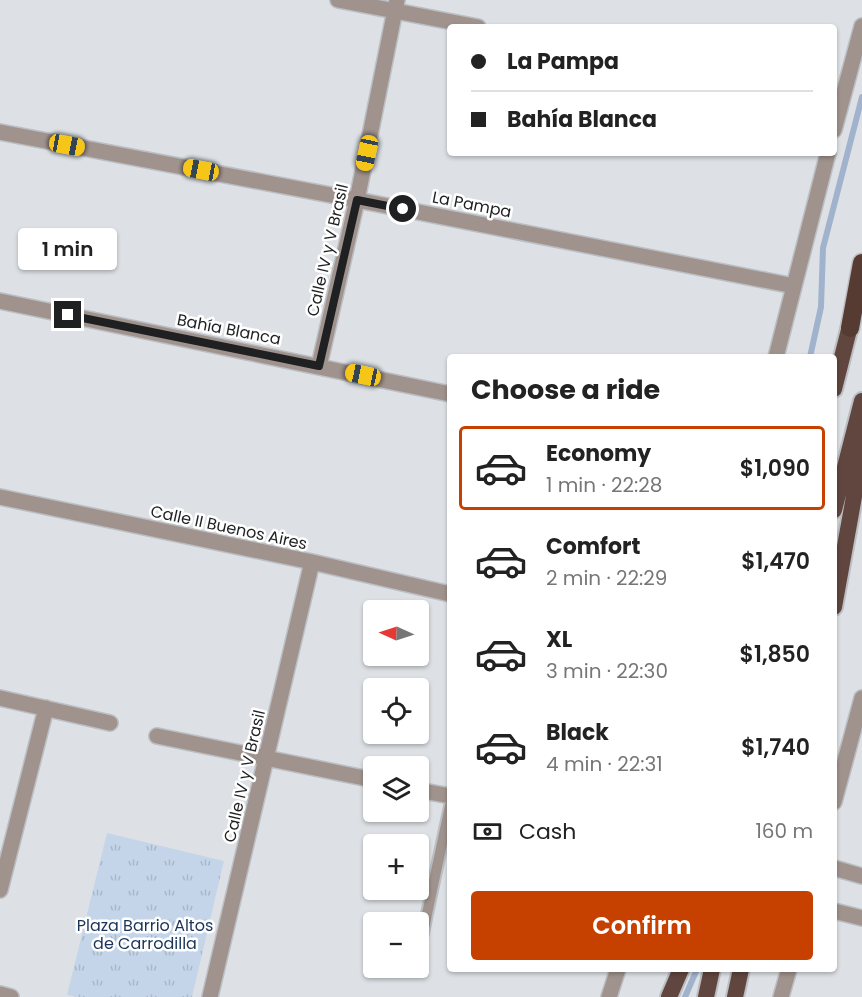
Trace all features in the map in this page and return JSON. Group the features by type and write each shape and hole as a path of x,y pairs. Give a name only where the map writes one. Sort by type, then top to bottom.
{"highway":[{"path":"849,328 862,263"},
{"path":"837,377 862,282"},
{"path":"837,498 862,401"},
{"path":"837,590 859,469 862,432"},
{"path":"669,997 680,972"},
{"path":"706,997 711,972"},
{"path":"735,997 740,972"}],"street":[{"path":"338,0 396,6 466,24"},
{"name":"Calle IV y V Brasil","path":"319,366 357,200 396,6"},
{"path":"838,94 862,26"},
{"name":"La Pampa","path":"0,132 794,286"},
{"path":"777,354 827,156"},
{"name":"Bahía Blanca","path":"0,301 447,393"},
{"name":"Calle II Buenos Aires","path":"0,497 312,562 447,593"},
{"name":"Calle IV y V Brasil","path":"210,997 312,562"},
{"path":"0,698 110,723"},
{"path":"837,791 862,698"},
{"path":"0,890 46,708"},
{"path":"157,736 363,778"},
{"path":"429,792 447,795"},
{"path":"837,869 862,876"},
{"path":"837,912 862,918"},
{"path":"609,997 617,972"},
{"path":"781,997 788,972"},
{"path":"0,994 11,997"}],"lane":[{"path":"427,912 447,820"}],"green space":[{"name":"Plaza Barrio Altos de Carrodilla","path":"107,833 224,861 192,997 78,997 67,995"}],"waterway":[{"path":"811,354 821,307 823,248 862,97"},
{"path":"685,997 696,972"}],"route":[{"path":"68,315 319,366 357,200 403,209"}]}
